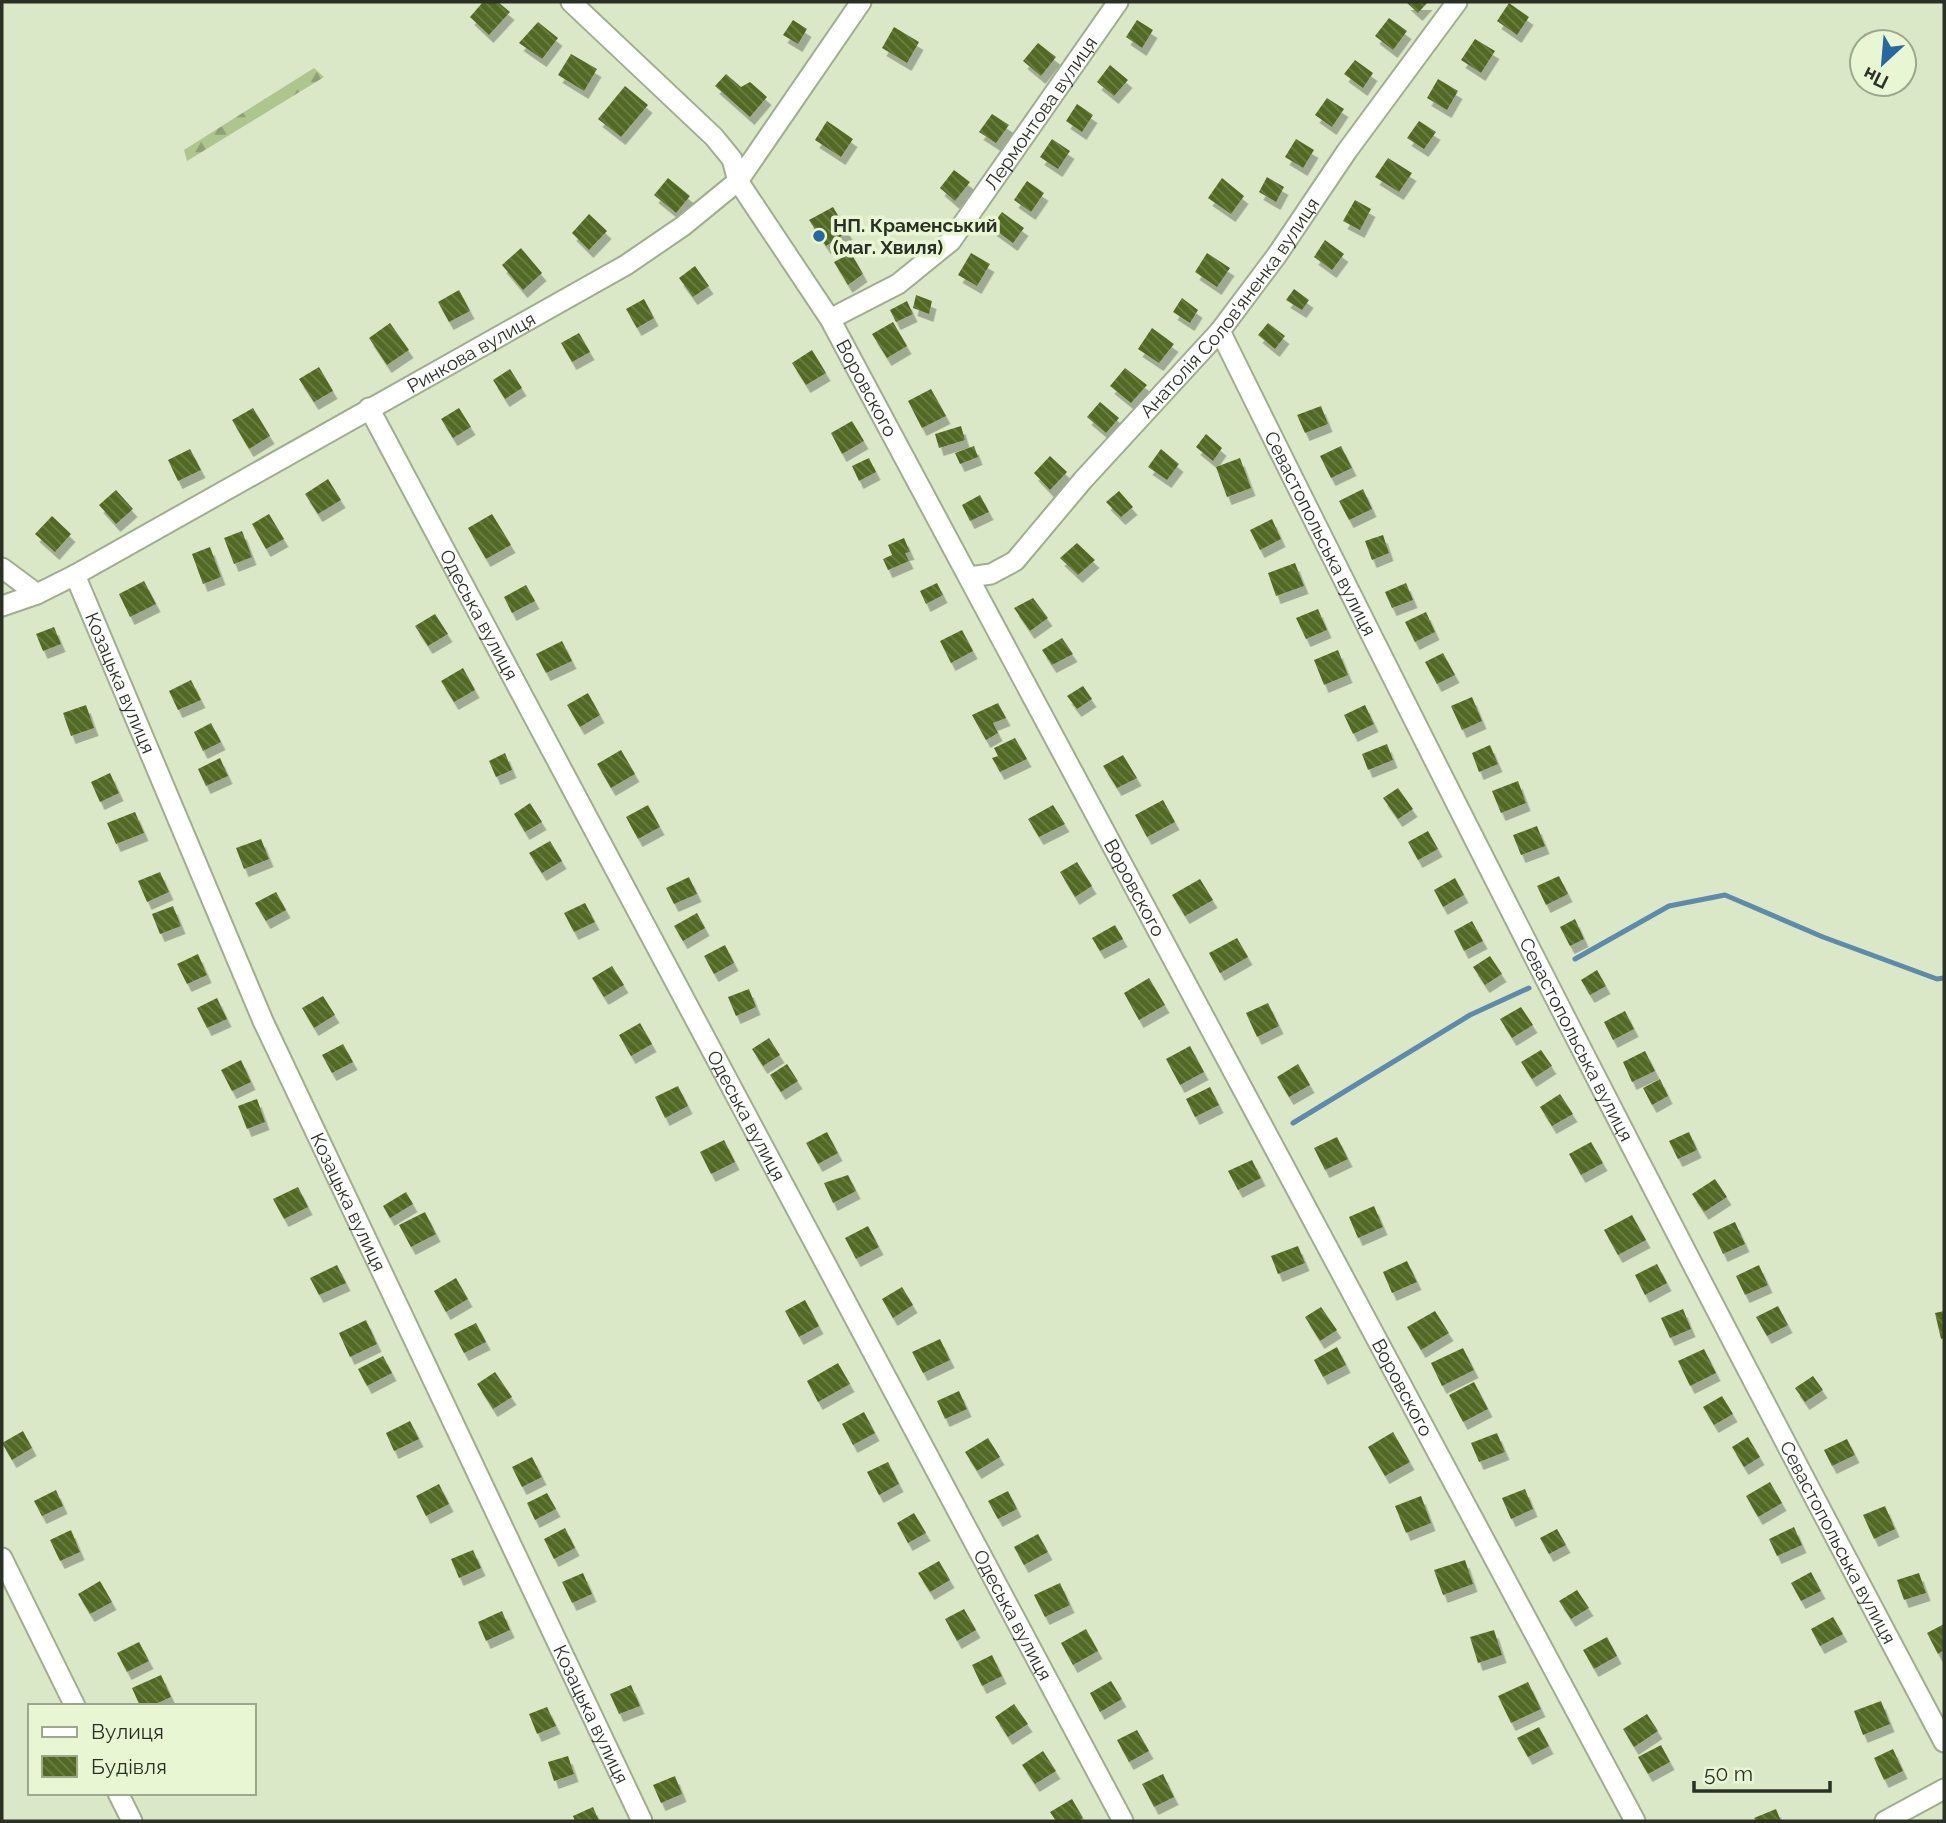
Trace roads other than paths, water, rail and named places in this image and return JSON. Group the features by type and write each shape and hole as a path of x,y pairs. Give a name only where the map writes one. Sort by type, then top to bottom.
{"street":[{"name":"Воровского","path":"571,2 715,137 732,159 738,181 830,319 1634,1821"},
{"name":"Ринкова вулиця","path":"2,606 37,594 75,575 625,265 683,226 738,181 861,2"},
{"name":"Лермонтова вулиця","path":"830,319 898,284 951,241 1118,2"},
{"name":"Анатолія Солов'яненка вулиця","path":"970,577 991,574 1015,561 1083,480 1220,331 1277,256 1347,151 1457,2"},
{"name":"Севастопольська вулиця","path":"1220,331 1406,707 1773,1422 1944,1742"},
{"name":"Одеська вулиця","path":"369,408 1123,1821"},
{"path":"2,568 37,594"},
{"name":"Козацька вулиця","path":"75,575 263,1021 642,1821"},
{"path":"2,1558 74,1704"},
{"path":"1885,1821 1911,1814 1944,1789"},
{"path":"119,1795 132,1821"}],"waterway":[{"path":"1575,959 1669,906 1725,895 1823,937 1937,979 1944,978"},
{"path":"1293,1123 1470,1015 1529,988"}],"place":[{"name":"НП. Краменський (маг. Хвиля)","path":"819,236"}]}
